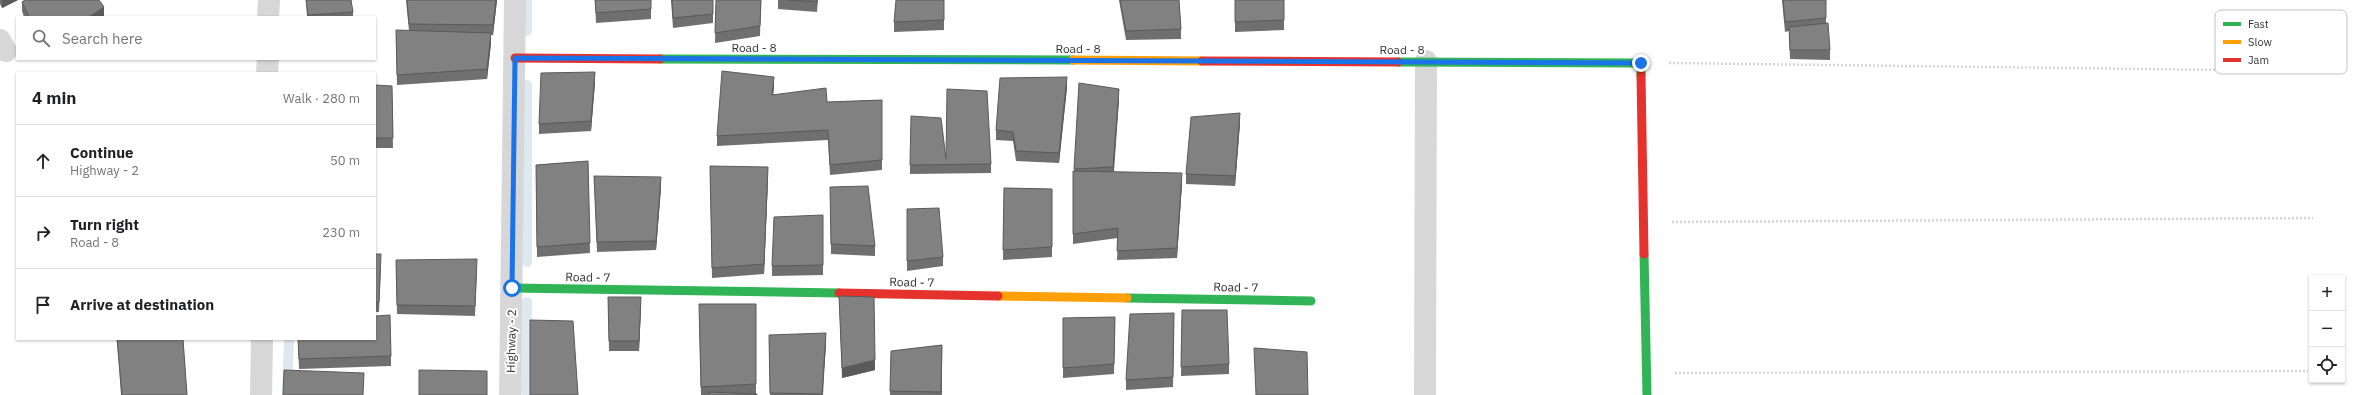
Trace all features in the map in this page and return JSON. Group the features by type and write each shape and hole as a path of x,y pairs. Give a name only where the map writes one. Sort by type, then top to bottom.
{"street":[{"path":"268,16 269,0"},
{"name":"Highway - 2","path":"510,395 515,0"},
{"name":"Road - 8","path":"515,58 1641,63"},
{"path":"267,72 268,60"},
{"path":"1425,395 1426,62"},
{"path":"1641,63 1647,395"},
{"name":"Road - 7","path":"512,288 1311,301"},
{"path":"261,395 262,340"}],"path":[{"path":"1641,63 2215,70"},
{"path":"1644,222 2313,218"},
{"path":"1646,373 2308,371"}],"building":[{"path":"25,0 99,0 104,7 90,16 29,16 22,2"},
{"path":"306,0 351,0 353,12 308,15"},
{"path":"407,0 496,0 493,25 409,24"},
{"path":"595,0 651,0 651,9 596,13"},
{"path":"672,0 713,0 713,14 673,18"},
{"path":"716,0 761,0 760,26 715,33"},
{"path":"788,0 817,0 817,2"},
{"path":"896,0 944,0 944,20 894,22"},
{"path":"1120,0 1179,0 1181,29 1126,31"},
{"path":"1235,0 1284,0 1284,20 1235,22"},
{"path":"1783,0 1826,0 1826,18 1785,22"},
{"path":"1828,23 1830,50 1790,50 1789,27"},
{"path":"396,30 491,33 487,69 397,75"},
{"path":"722,71 774,77 772,95 826,88 827,102 882,100 882,160 830,165 828,130 717,136"},
{"path":"595,72 591,121 539,124 541,73"},
{"path":"1067,77 1059,153 1016,151 1013,132 996,130 1000,78"},
{"path":"1079,83 1119,89 1113,167 1074,169"},
{"path":"376,85 392,86 393,138 376,138"},
{"path":"947,89 987,91 991,164 910,165 911,116 941,118 946,159"},
{"path":"1240,113 1235,176 1186,174 1191,117"},
{"path":"588,161 590,243 537,247 536,165"},
{"path":"710,166 768,167 764,264 712,268"},
{"path":"1073,171 1182,173 1177,248 1117,251 1118,228 1073,234"},
{"path":"594,176 661,177 656,241 597,242"},
{"path":"868,186 875,246 831,244 830,187"},
{"path":"1004,188 1052,189 1052,247 1003,250"},
{"path":"939,208 943,257 907,261 907,209"},
{"path":"823,215 823,265 772,266 774,217"},
{"path":"376,254 381,254 379,302 376,302"},
{"path":"477,259 475,306 397,305 396,260"},
{"path":"839,296 874,297 875,360 842,368"},
{"path":"608,297 641,297 639,341 609,341"},
{"path":"699,304 756,304 756,384 701,387"},
{"path":"1182,310 1227,310 1229,364 1181,367"},
{"path":"1174,313 1173,377 1126,380 1130,314"},
{"path":"390,315 391,356 299,359 298,340 376,340 376,316"},
{"path":"1115,317 1114,364 1063,368 1063,318"},
{"path":"530,320 573,321 578,395 530,395"},
{"path":"826,333 822,394 770,393 769,335"},
{"path":"117,340 183,340 187,395 122,395"},
{"path":"942,345 941,392 890,391 891,351"},
{"path":"1254,348 1307,352 1308,395 1256,395"},
{"path":"284,370 364,373 363,395 283,395"},
{"path":"419,370 487,371 487,395 419,395"},
{"path":"709,392 757,394 757,395 709,395"}],"waterway":[{"path":"527,0 527,31"},
{"path":"527,85 527,262"},
{"path":"525,395 527,302"},
{"path":"287,395 289,340"}],"traffic: fast":[{"path":"660,59 1073,60"},
{"path":"1398,62 1641,63 1641,75"},
{"path":"1644,254 1647,395"},
{"path":"512,288 839,293"},
{"path":"1127,298 1311,301"}],"traffic: slow":[{"path":"1073,60 1202,61"},
{"path":"998,296 1127,298"}],"traffic: jam":[{"path":"515,58 660,59"},
{"path":"1202,61 1398,62"},
{"path":"1641,75 1644,254"},
{"path":"839,293 998,296"}],"route":[{"path":"512,288 515,58 1641,63"}]}
